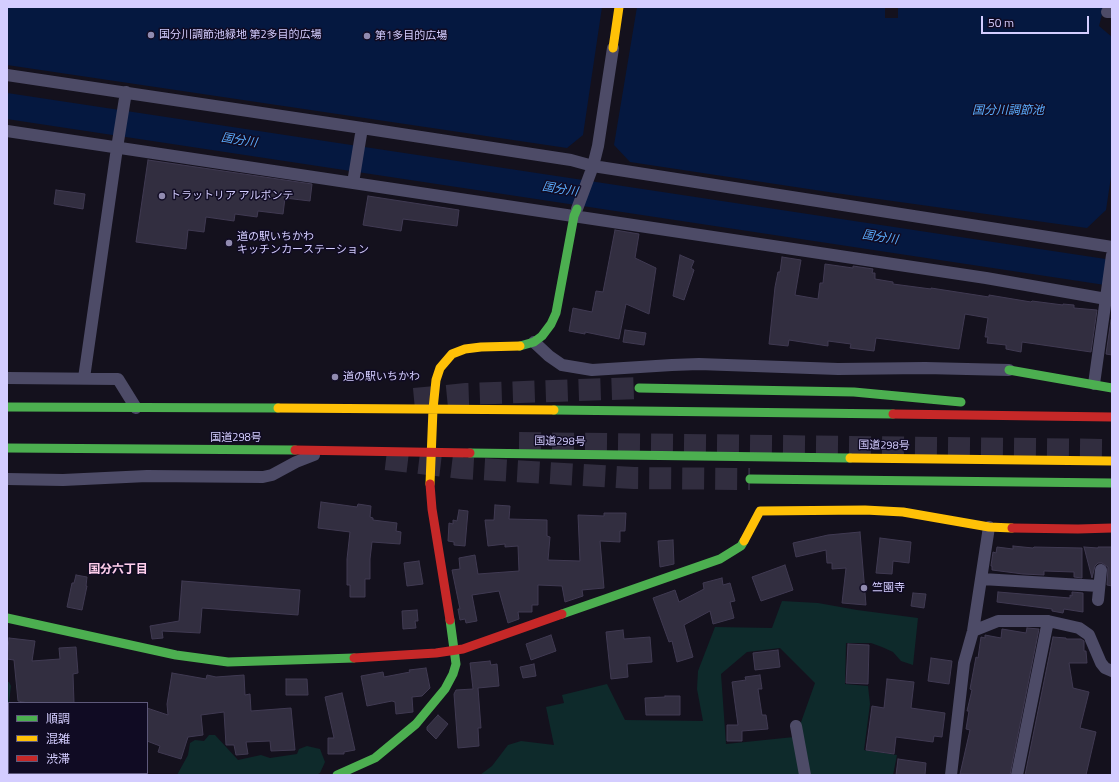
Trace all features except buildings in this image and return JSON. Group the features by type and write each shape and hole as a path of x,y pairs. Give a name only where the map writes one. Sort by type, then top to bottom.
{"main road":[{"path":"613,48 619,7"},
{"path":"337,775 375,758 416,724 445,689 453,674 456,664 455,650 432,510 430,482 433,409 436,380 440,368 452,354 465,349 481,347 520,346 534,342 547,330 556,313 575,213"},
{"path":"1010,370 1112,388"},
{"path":"639,388 854,392 974,404"},
{"path":"989,406 1058,416"},
{"path":"7,407 433,409 1112,417"},
{"name":"国道298号","path":"7,448 332,450 644,456 1112,461"},
{"path":"750,480 1112,483"},
{"path":"7,618 176,654 228,662 347,658 455,650 463,649 720,559 741,546 760,511 865,510 903,512 989,527 1078,529 1112,528"}],"street":[{"path":"575,213 593,166 598,146 613,48"},
{"path":"7,75 571,160 593,166 1112,247"},
{"path":"84,378 126,92"},
{"path":"353,180 362,128"},
{"path":"7,131 575,213 1108,297"},
{"path":"1094,384 1108,297 1112,255"},
{"path":"534,342 549,356 562,364 592,370 699,364 838,369 924,368 1010,370"},
{"path":"7,378 118,379 136,408"},
{"path":"7,479 63,480 147,476 263,478 310,456 332,450"},
{"path":"951,775 964,663 973,631 989,527"},
{"path":"1098,600 1101,570"},
{"path":"982,579 1100,586"},
{"path":"973,631 998,622 1048,621 1079,628 1089,634 1101,663 1105,668 1112,671"},
{"path":"1017,775 1048,621"},
{"path":"796,726 805,775"}],"green space":[{"path":"782,601 818,603 918,618 913,665 901,661 893,652 871,643 846,643 845,684 868,686 870,704 864,750 897,755 893,775 809,775 800,725 815,683 780,648 747,652 721,674 726,744 794,737 801,775 480,775 492,766 508,745 521,741 554,745 546,707 564,703 562,695 607,684 625,720 703,721 697,689 698,671 715,627 772,628"},
{"path":"7,682 9,682 11,686 8,702 8,774 72,774 7,775"},
{"path":"209,735 215,735 238,760 261,755 270,758 297,754 299,749 307,746 320,749 325,762 320,773 316,775 177,775 188,755 190,743 195,740 204,741"},
{"path":"461,774 480,775 459,775"}],"water":[{"path":"7,7 602,7 583,135 567,148 7,65"},
{"name":"国分川調節池","path":"637,7 1104,7 1099,26 1112,37 1112,170 1106,210 1087,228 835,193 630,162 614,145"}],"pier":[{"path":"885,7 898,7 898,18 885,18"}],"waterway":[{"name":"国分川","path":"7,106 1112,273"}],"tunnel":[{"path":"414,399 466,394 639,388"},
{"path":"519,443 1112,450"},
{"path":"386,459 462,468 634,478 750,479"}],"traffic: fast":[{"path":"520,346 534,342 542,336 551,324 556,313 574,216 577,209"},
{"path":"1009,370 1112,388"},
{"path":"639,388 854,392 961,402"},
{"path":"7,407 278,408"},
{"path":"554,410 893,414"},
{"path":"7,448 295,450"},
{"path":"470,453 850,458"},
{"path":"750,479 1112,483"},
{"path":"562,614 720,559 741,546 744,541"},
{"path":"7,618 176,655 228,662 354,658"},
{"path":"337,775 375,758 416,724 445,689 453,674 456,664 450,620"}],"traffic: slow":[{"path":"613,48 619,7"},
{"path":"430,484 433,409 436,380 440,368 452,354 465,349 520,346"},
{"path":"278,408 554,410"},
{"path":"850,458 1112,461"},
{"path":"744,541 760,511 865,510 903,512 989,527 1012,528"}],"traffic: jam":[{"path":"893,414 1112,417"},
{"path":"295,450 470,453"},
{"path":"430,484 432,509 450,620"},
{"path":"1012,528 1112,528"},
{"path":"354,658 436,653 463,649 562,614"}],"place":[{"name":"国分川調節池緑地 第2多目的広場","path":"151,35"},
{"name":"第1多目的広場","path":"367,36"},
{"name":"トラットリア アルポンテ","path":"162,196"},
{"name":"道の駅いちかわ キッチンカーステーション","path":"229,243"},
{"name":"道の駅いちかわ","path":"335,377"},
{"name":"竺園寺","path":"864,588"}],"district":[{"name":"国分六丁目","path":"118,570"}]}
